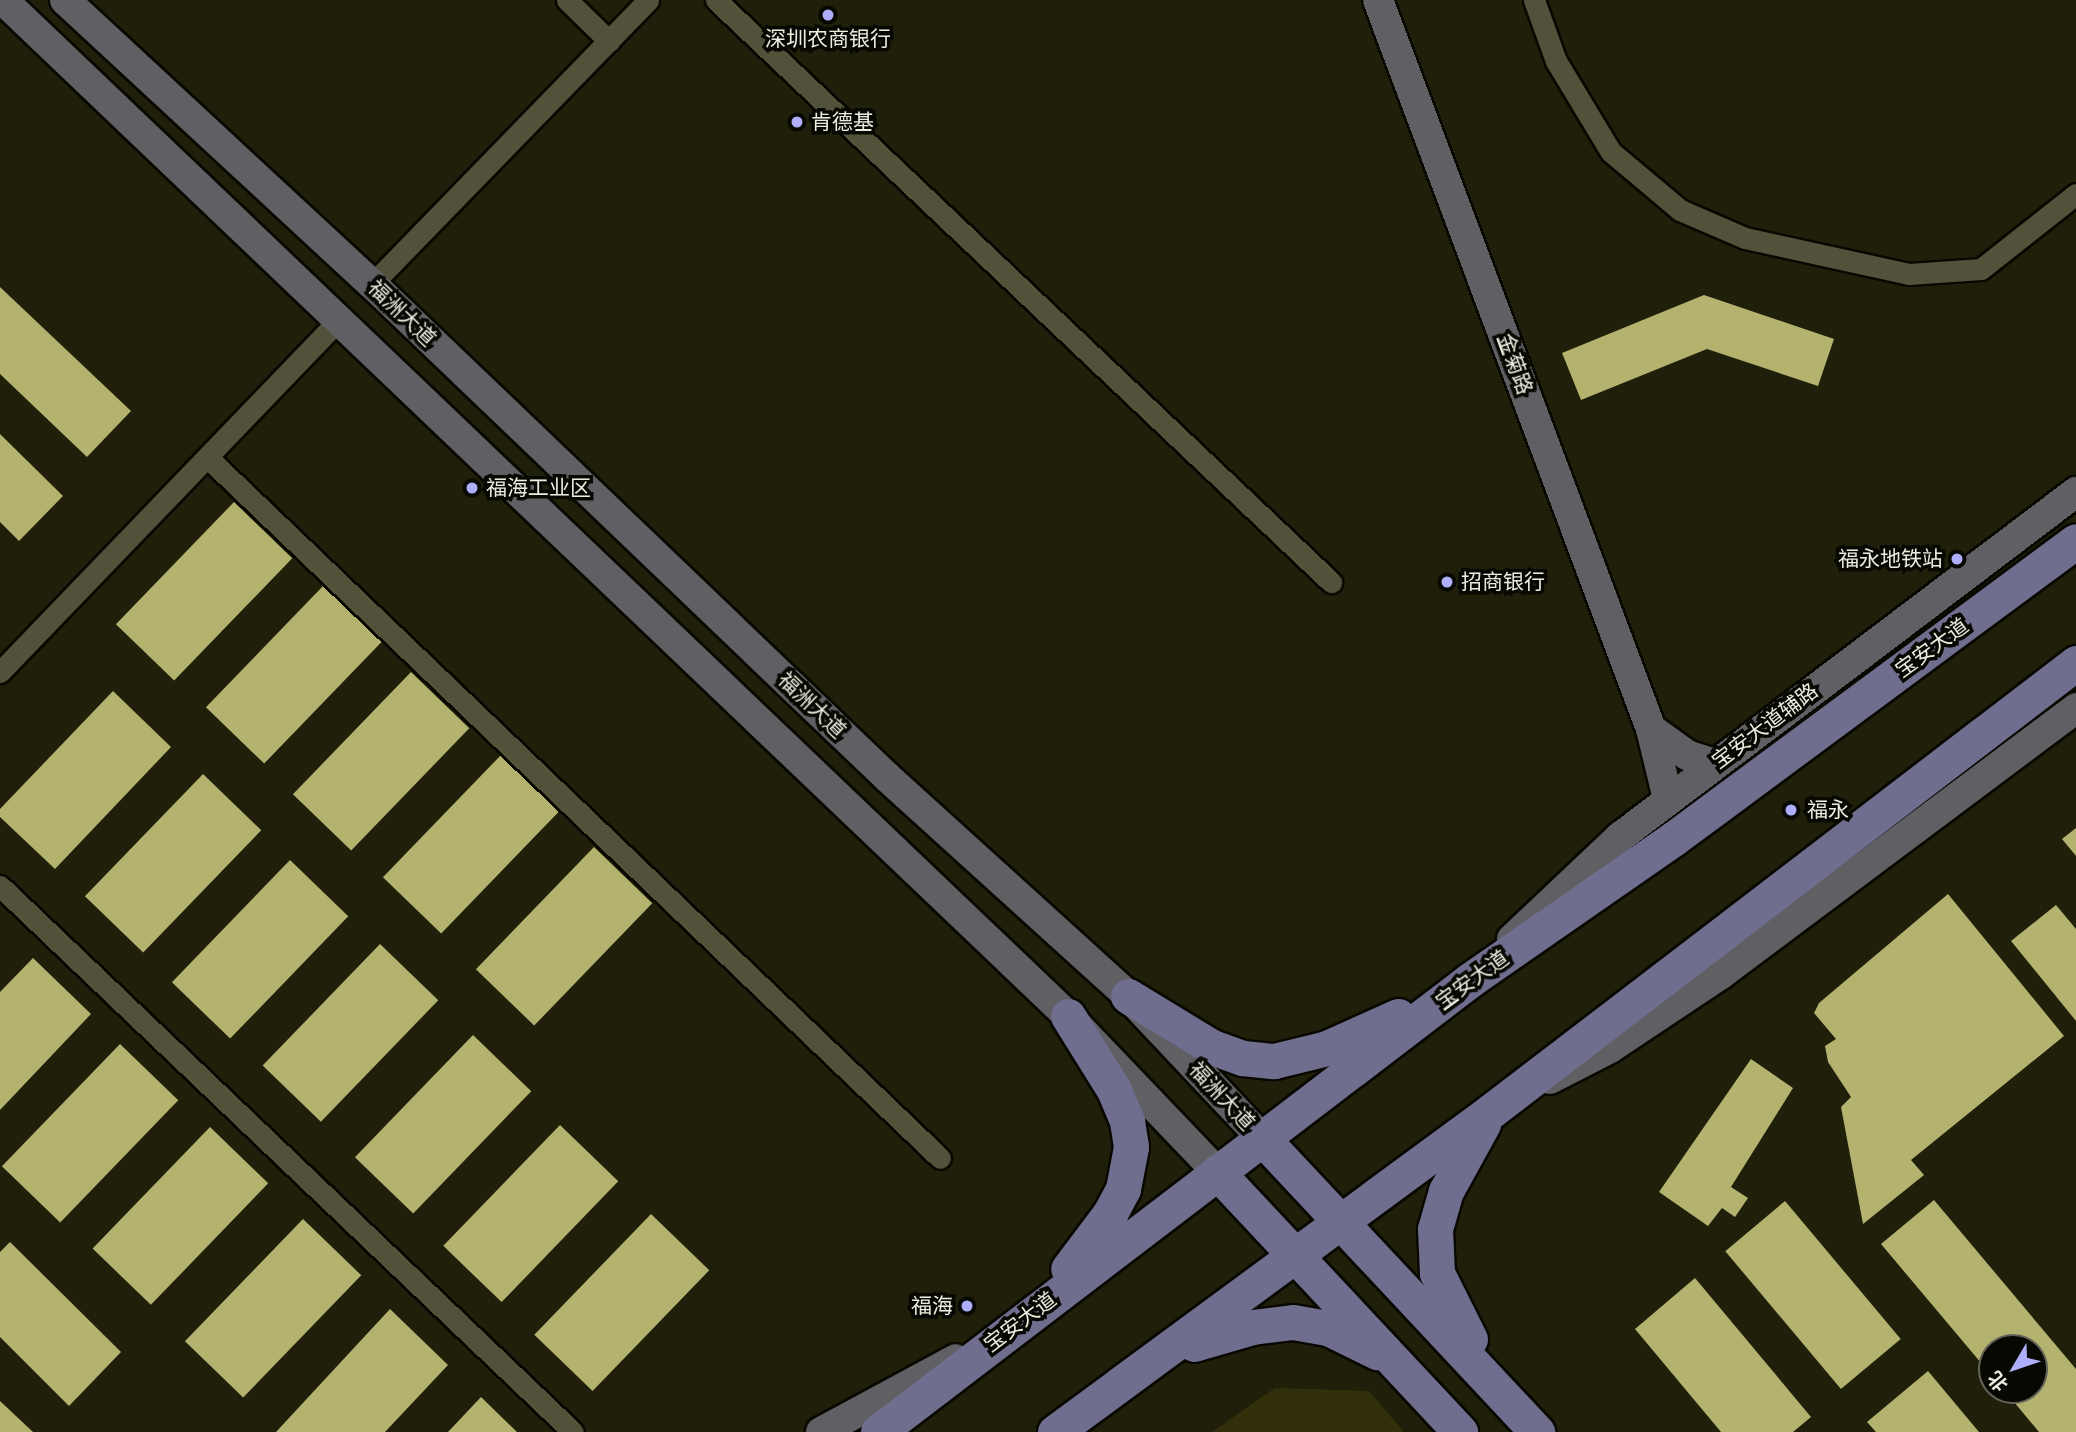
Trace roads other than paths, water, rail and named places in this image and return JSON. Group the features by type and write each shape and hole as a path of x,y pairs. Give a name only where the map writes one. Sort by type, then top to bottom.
{"main road":[{"path":"3,0 1068,1016 1418,1382 1460,1432"},
{"name":"福洲大道","path":"65,0 372,284 888,778 1128,996 1342,1222 1518,1419"},
{"name":"金菊路","path":"1378,0 1651,729 1668,799"},
{"name":"宝安大道辅路","path":"1470,980 1578,872 1668,799 2076,492"},
{"name":"宝安大道","path":"878,1432 1470,980 1673,839 2076,541"},
{"path":"1055,1432 1491,1111 2076,663"},
{"path":"1518,1419 1448,1302 1434,1249 1446,1191 1491,1111 1610,1048 1678,1005 2076,708"},
{"path":"1651,729 1687,755 1714,764"},
{"path":"1128,996 1212,1047 1243,1058 1274,1061 1297,1058 1354,1037 1470,980"},
{"path":"821,1432 1009,1331 1100,1230 1128,1171 1127,1121 1114,1090 1068,1016"},
{"path":"1073,1432 1141,1371 1217,1336 1293,1322 1328,1328 1353,1339 1418,1382"}],"street":[{"path":"567,0 609,41"},
{"path":"372,284 648,0"},
{"path":"716,0 1331,582"},
{"path":"1534,0 1556,61 1611,152 1680,210 1745,238 1909,274 1981,270 2076,194"},
{"path":"0,671 338,321"},
{"path":"207,457 940,1158"},
{"path":"0,886 573,1432"}],"place":[{"name":"深圳农商银行","path":"828,15"},
{"name":"肯德基","path":"797,122"},
{"name":"福海工业区","path":"472,488"},
{"name":"福永地铁站","path":"1957,559"},
{"name":"招商银行","path":"1447,582"},
{"name":"福永","path":"1791,810"},
{"name":"福海","path":"967,1306"}]}
